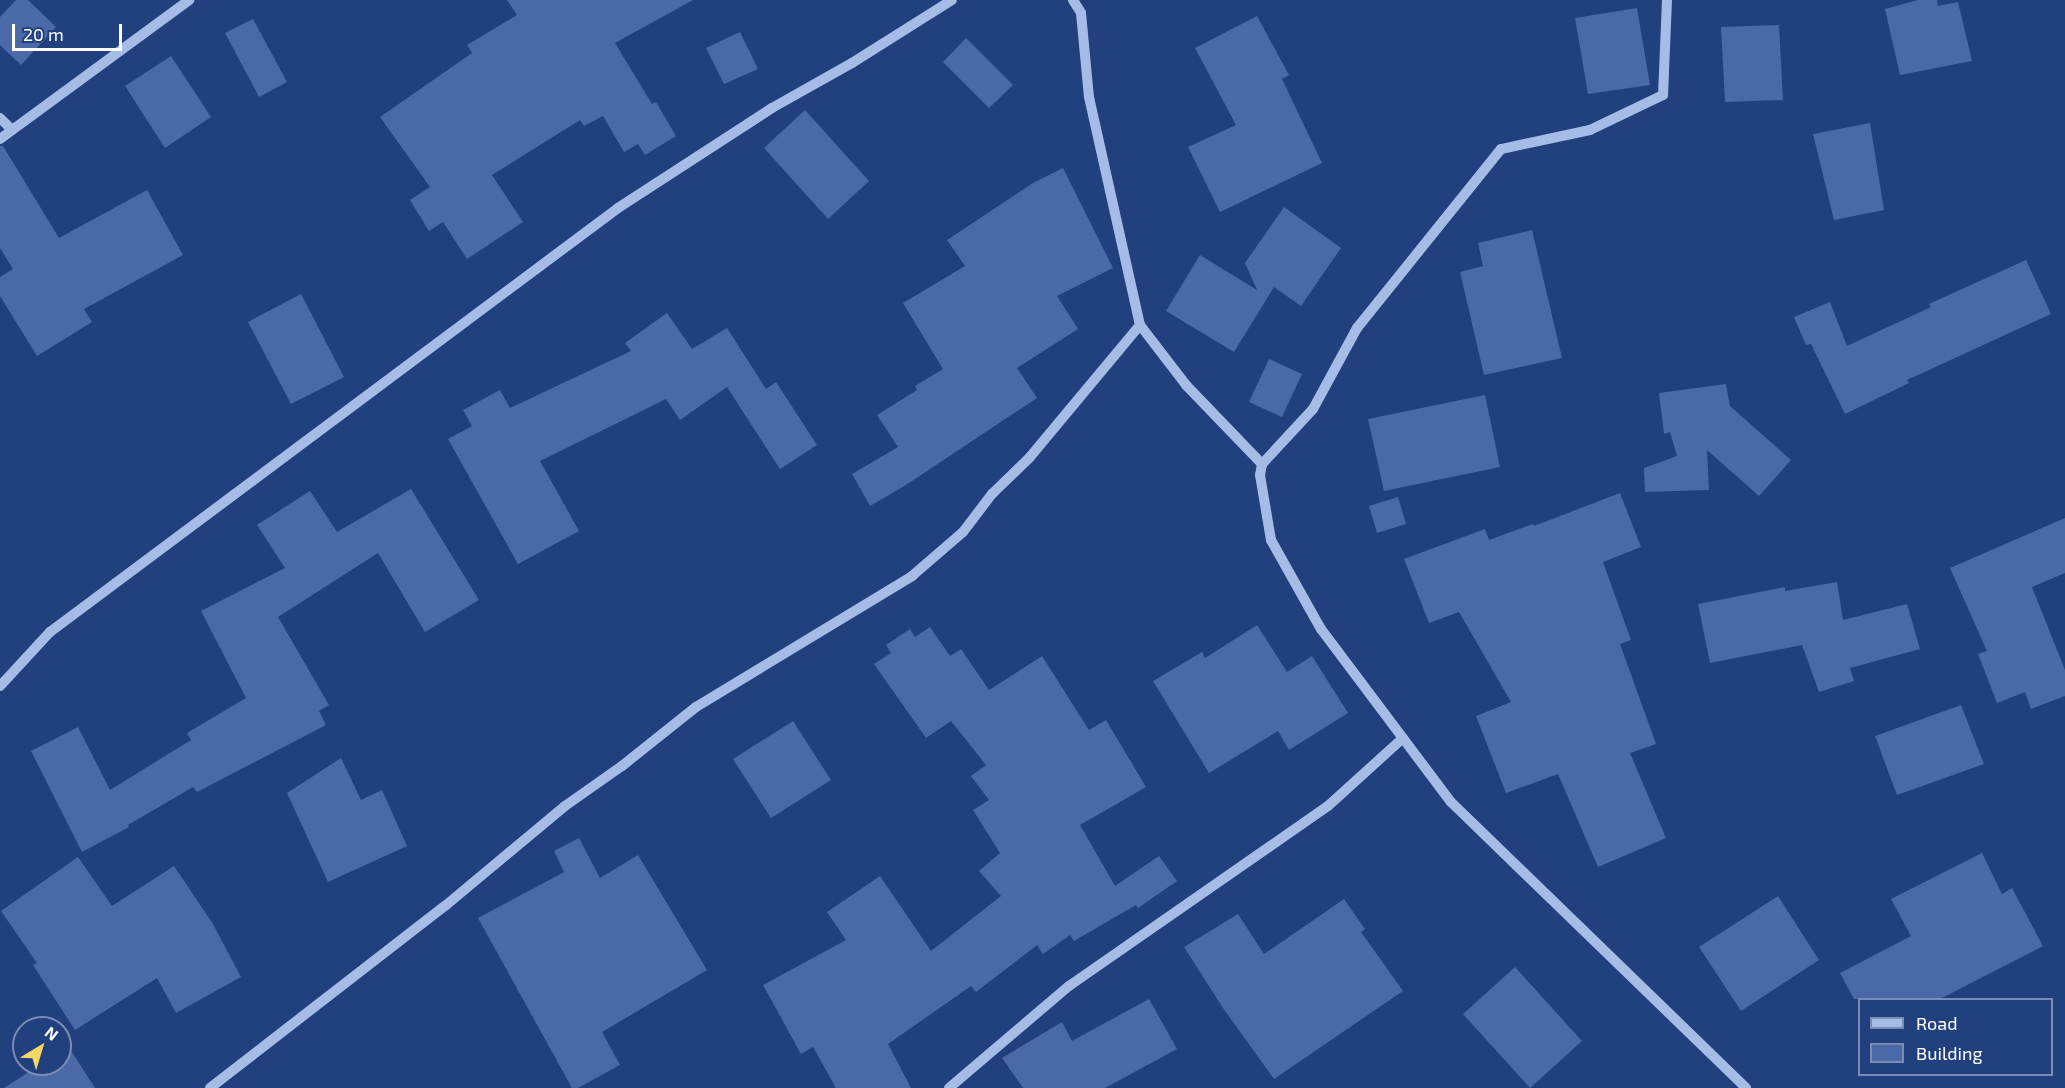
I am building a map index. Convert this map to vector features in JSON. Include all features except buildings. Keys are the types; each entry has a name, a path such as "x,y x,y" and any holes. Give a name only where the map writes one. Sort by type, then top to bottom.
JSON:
{"street":[{"path":"0,139 189,0"},
{"path":"0,686 50,632 618,208 772,108 852,63 952,0"},
{"path":"1073,0 1081,13 1089,97 1140,325 1186,385 1262,465"},
{"path":"1667,0 1663,96 1590,130 1501,149 1357,327 1313,409 1262,465 1260,475 1271,540 1321,629 1451,802 1746,1088"},
{"path":"0,118 11,129"},
{"path":"210,1088 445,906 564,806 622,766 696,706 912,576 963,532 992,494 1030,457 1140,325"},
{"path":"950,1088 1069,987 1328,806 1403,738"}]}
